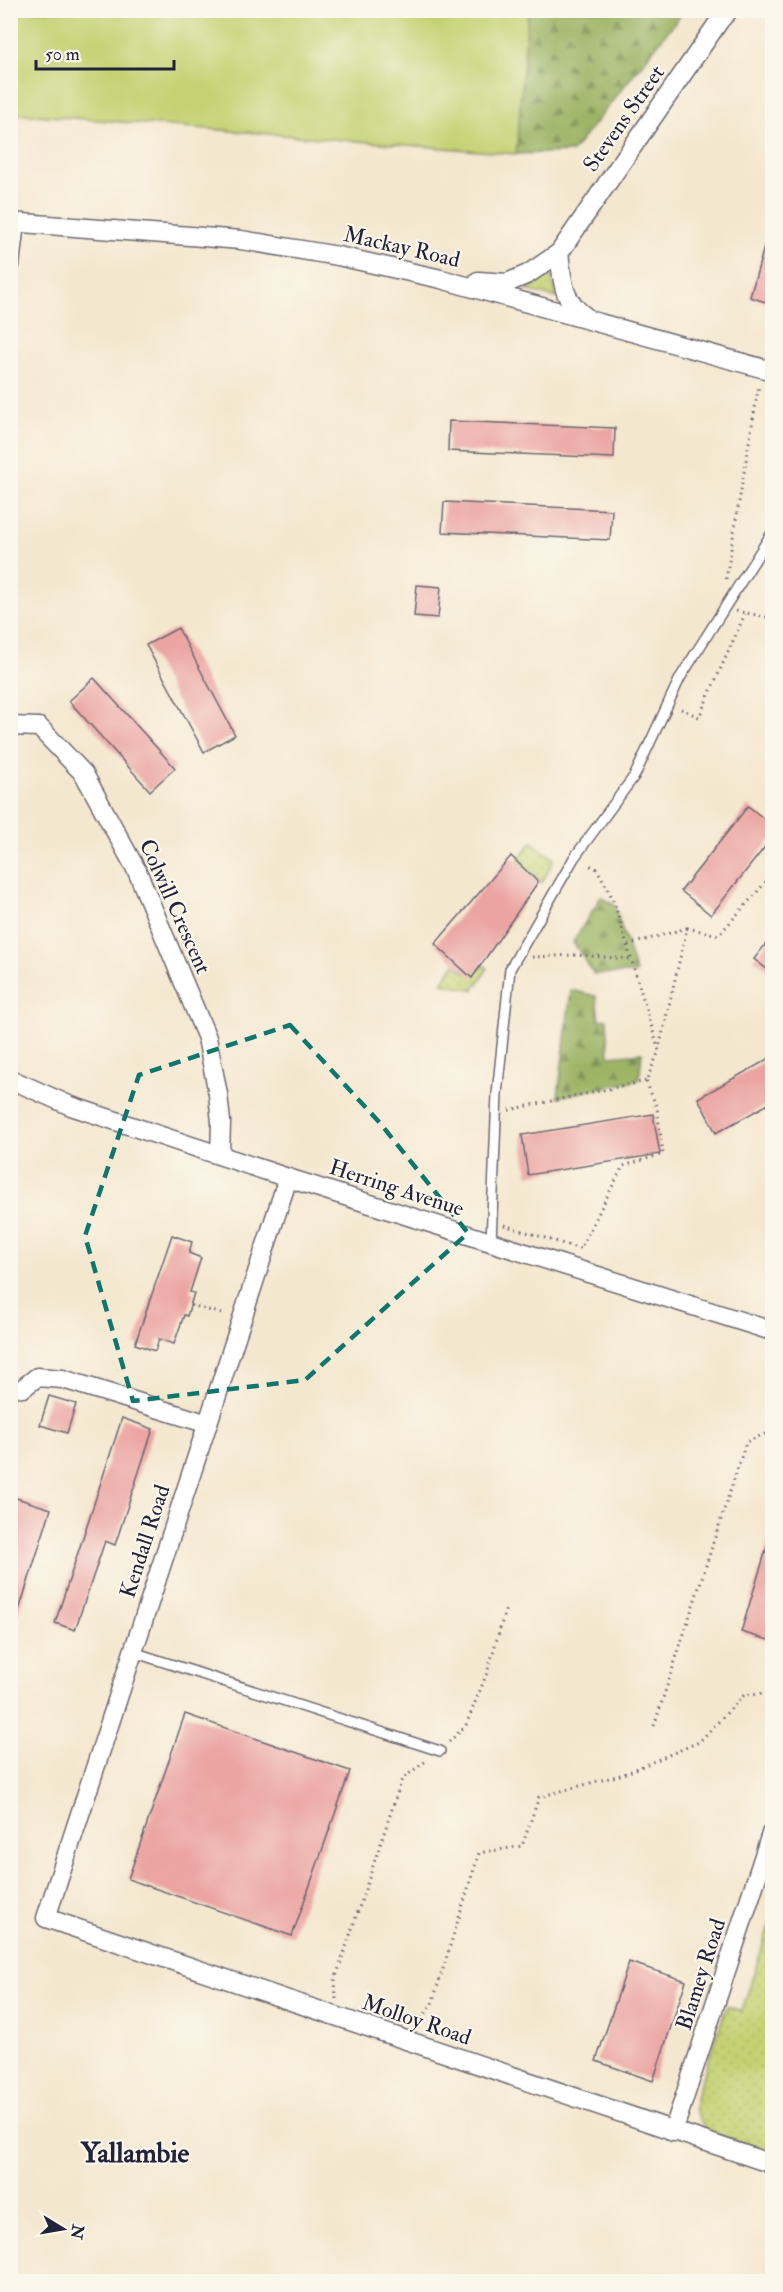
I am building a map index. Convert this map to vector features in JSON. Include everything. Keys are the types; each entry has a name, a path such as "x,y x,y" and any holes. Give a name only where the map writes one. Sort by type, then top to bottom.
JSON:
{"street":[{"name":"Stevens Street","path":"441,279 507,283 528,274 559,253 729,10"},
{"path":"10,265 13,222"},
{"name":"Mackay Road","path":"13,222 241,240 338,256 441,279 767,369"},
{"path":"559,253 564,289 568,298 573,308 590,320"},
{"name":"Colwill Crescent","path":"10,726 39,727 84,774 137,871 207,1038 219,1103 220,1155"},
{"name":"Herring Avenue","path":"10,1079 71,1106 288,1178 772,1331"},
{"name":"Kendall Road","path":"46,1918 288,1178"},
{"path":"23,1388 37,1377 63,1379 208,1424"},
{"name":"Blamey Road","path":"673,2132 772,1831"},
{"name":"Molloy Road","path":"46,1918 772,2164"}],"lane":[{"path":"491,1242 496,1113 510,969 574,858 635,775 680,678 772,533"},
{"path":"133,1652 441,1751"}],"path":[{"path":"767,369 720,605 745,614 772,618"},
{"path":"668,704 699,717 745,614"},
{"path":"574,858 597,869 613,899 659,1051"},
{"path":"628,945 687,928 719,935 772,875"},
{"path":"492,1221 580,1249 622,1166 663,1154 657,1108 646,1081 659,1051 687,928"},
{"path":"518,956 576,955 632,959"},
{"path":"496,1113 646,1081"},
{"path":"191,1305 222,1314"},
{"path":"654,1726 746,1442 772,1431"},
{"path":"342,2003 336,2000 335,1980 402,1779 441,1751 466,1725 487,1673 506,1608"},
{"path":"403,2024 421,2020 432,2004 479,1853 522,1846 538,1797 624,1774 699,1742 744,1695 772,1693"}],"highlighted area":[{"path":"290,1025 380,1123 468,1233 305,1380 133,1401 85,1236 139,1075"}],"green space":[{"path":"528,10 684,11 572,152 516,154"},
{"path":"10,11 528,11 516,154 11,113"},
{"path":"549,275 552,277 557,298 526,290"},
{"path":"532,842 554,859 542,883 518,860"},
{"path":"601,897 614,904 636,973 594,974 573,942"},
{"path":"474,962 479,970 484,966 488,968 474,990 442,983 454,964 465,972"},
{"path":"571,990 596,996 599,1020 607,1019 609,1056 642,1053 639,1080 558,1097"},
{"path":"772,1917 772,2152 706,2131 694,2108 727,2006 742,2011"}],"building":[{"path":"768,233 772,233 772,304 750,297"},
{"path":"449,421 615,428 614,458 448,451"},
{"path":"444,502 612,510 610,540 442,532"},
{"path":"417,585 441,587 438,618 414,616"},
{"path":"178,628 235,735 204,752 146,645"},
{"path":"94,678 175,768 150,791 69,701"},
{"path":"748,806 772,825 772,838 711,915 681,891"},
{"path":"511,856 538,882 472,978 435,944"},
{"path":"772,936 772,973 754,959"},
{"path":"772,1057 772,1102 716,1133 698,1098"},
{"path":"653,1114 660,1154 528,1175 522,1135"},
{"path":"172,1235 192,1242 189,1253 201,1258 190,1292 194,1293 187,1316 184,1315 174,1344 159,1339 155,1351 135,1344"},
{"path":"49,1396 76,1404 67,1433 40,1425"},
{"path":"122,1418 153,1429 115,1545 105,1541 75,1630 55,1623"},
{"path":"10,1496 51,1509 14,1626 10,1625"},
{"path":"769,1540 772,1540 772,1641 741,1632"},
{"path":"185,1714 350,1771 292,1936 128,1879"},
{"path":"629,1962 686,1981 653,2081 596,2061"}],"district":[{"name":"Yallambie","path":"135,2152"}]}
